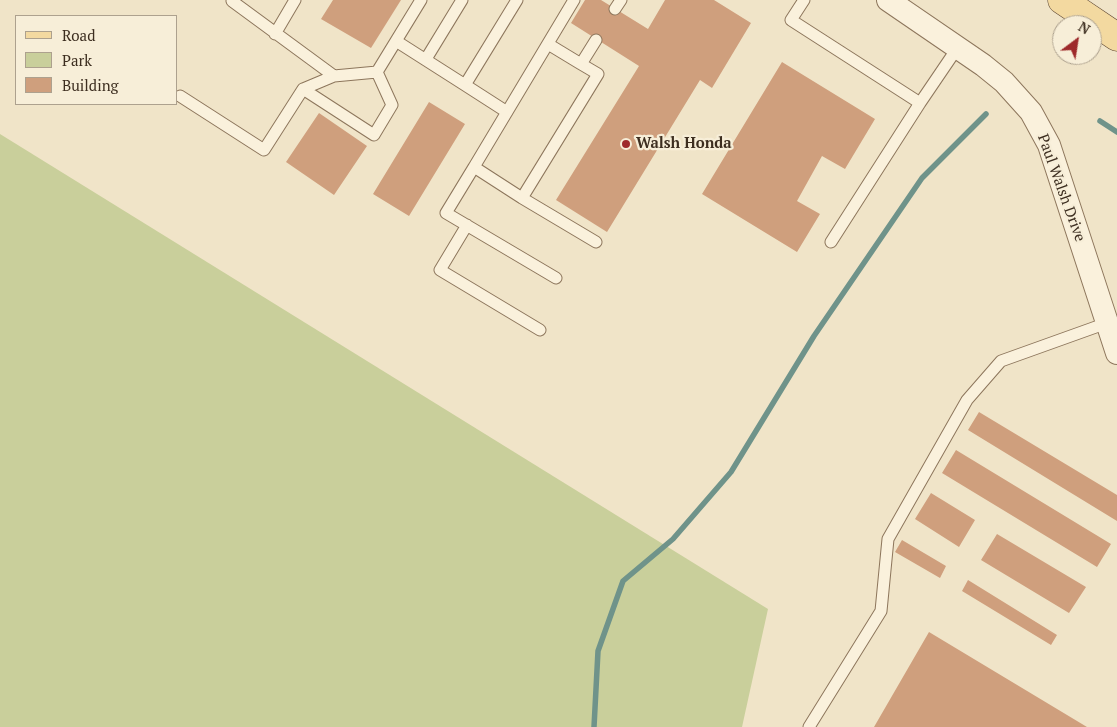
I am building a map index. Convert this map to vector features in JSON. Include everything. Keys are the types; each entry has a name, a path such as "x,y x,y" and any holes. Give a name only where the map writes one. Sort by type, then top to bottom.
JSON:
{"main road":[{"path":"1062,0 1117,38"}],"street":[{"name":"Paul Walsh Drive","path":"888,0 958,47 1004,82 1031,112 1050,145 1117,353"}],"lane":[{"path":"275,34 294,0"},
{"path":"377,72 421,0"},
{"path":"426,59 462,0"},
{"path":"465,85 517,0"},
{"path":"556,278 446,213 574,0"},
{"path":"804,0 791,20 920,103"},
{"path":"232,1 334,76"},
{"path":"581,64 596,40"},
{"path":"396,41 507,112"},
{"path":"522,198 598,74 548,44"},
{"path":"831,242 958,47"},
{"path":"180,96 264,150 303,89 334,76 377,72"},
{"path":"303,89 374,135 392,105 377,72"},
{"path":"474,167 596,242"},
{"path":"467,225 440,270 540,330"},
{"path":"809,727 881,611 888,540 967,400 1001,361 1107,323"}],"green space":[{"path":"0,134 768,609 742,727 0,727"}],"building":[{"path":"333,0 401,0 371,48 321,19"},
{"name":"Walsh Honda","path":"585,0 601,0 648,29 665,0 714,0 751,23 712,88 700,80 607,232 556,200 639,66 571,23"},
{"path":"782,62 875,119 845,169 822,156 797,201 820,214 797,252 702,194"},
{"path":"429,102 465,124 409,216 373,194"},
{"path":"319,113 367,146 334,195 286,162"},
{"path":"979,412 1117,495 1117,521 968,430"},
{"path":"956,450 1111,544 1097,567 942,473"},
{"path":"931,493 975,520 959,547 915,519"},
{"path":"997,534 1086,587 1069,613 981,560"},
{"path":"902,540 946,566 940,578 895,552"},
{"path":"968,580 1057,635 1051,645 962,591"},
{"path":"929,632 1087,727 874,727"}],"waterway":[{"path":"594,727 598,651 623,581 673,539 731,472 814,336 922,178 986,114"},
{"path":"1100,121 1117,132"}],"place":[{"name":"Walsh Honda","path":"626,144"}]}
